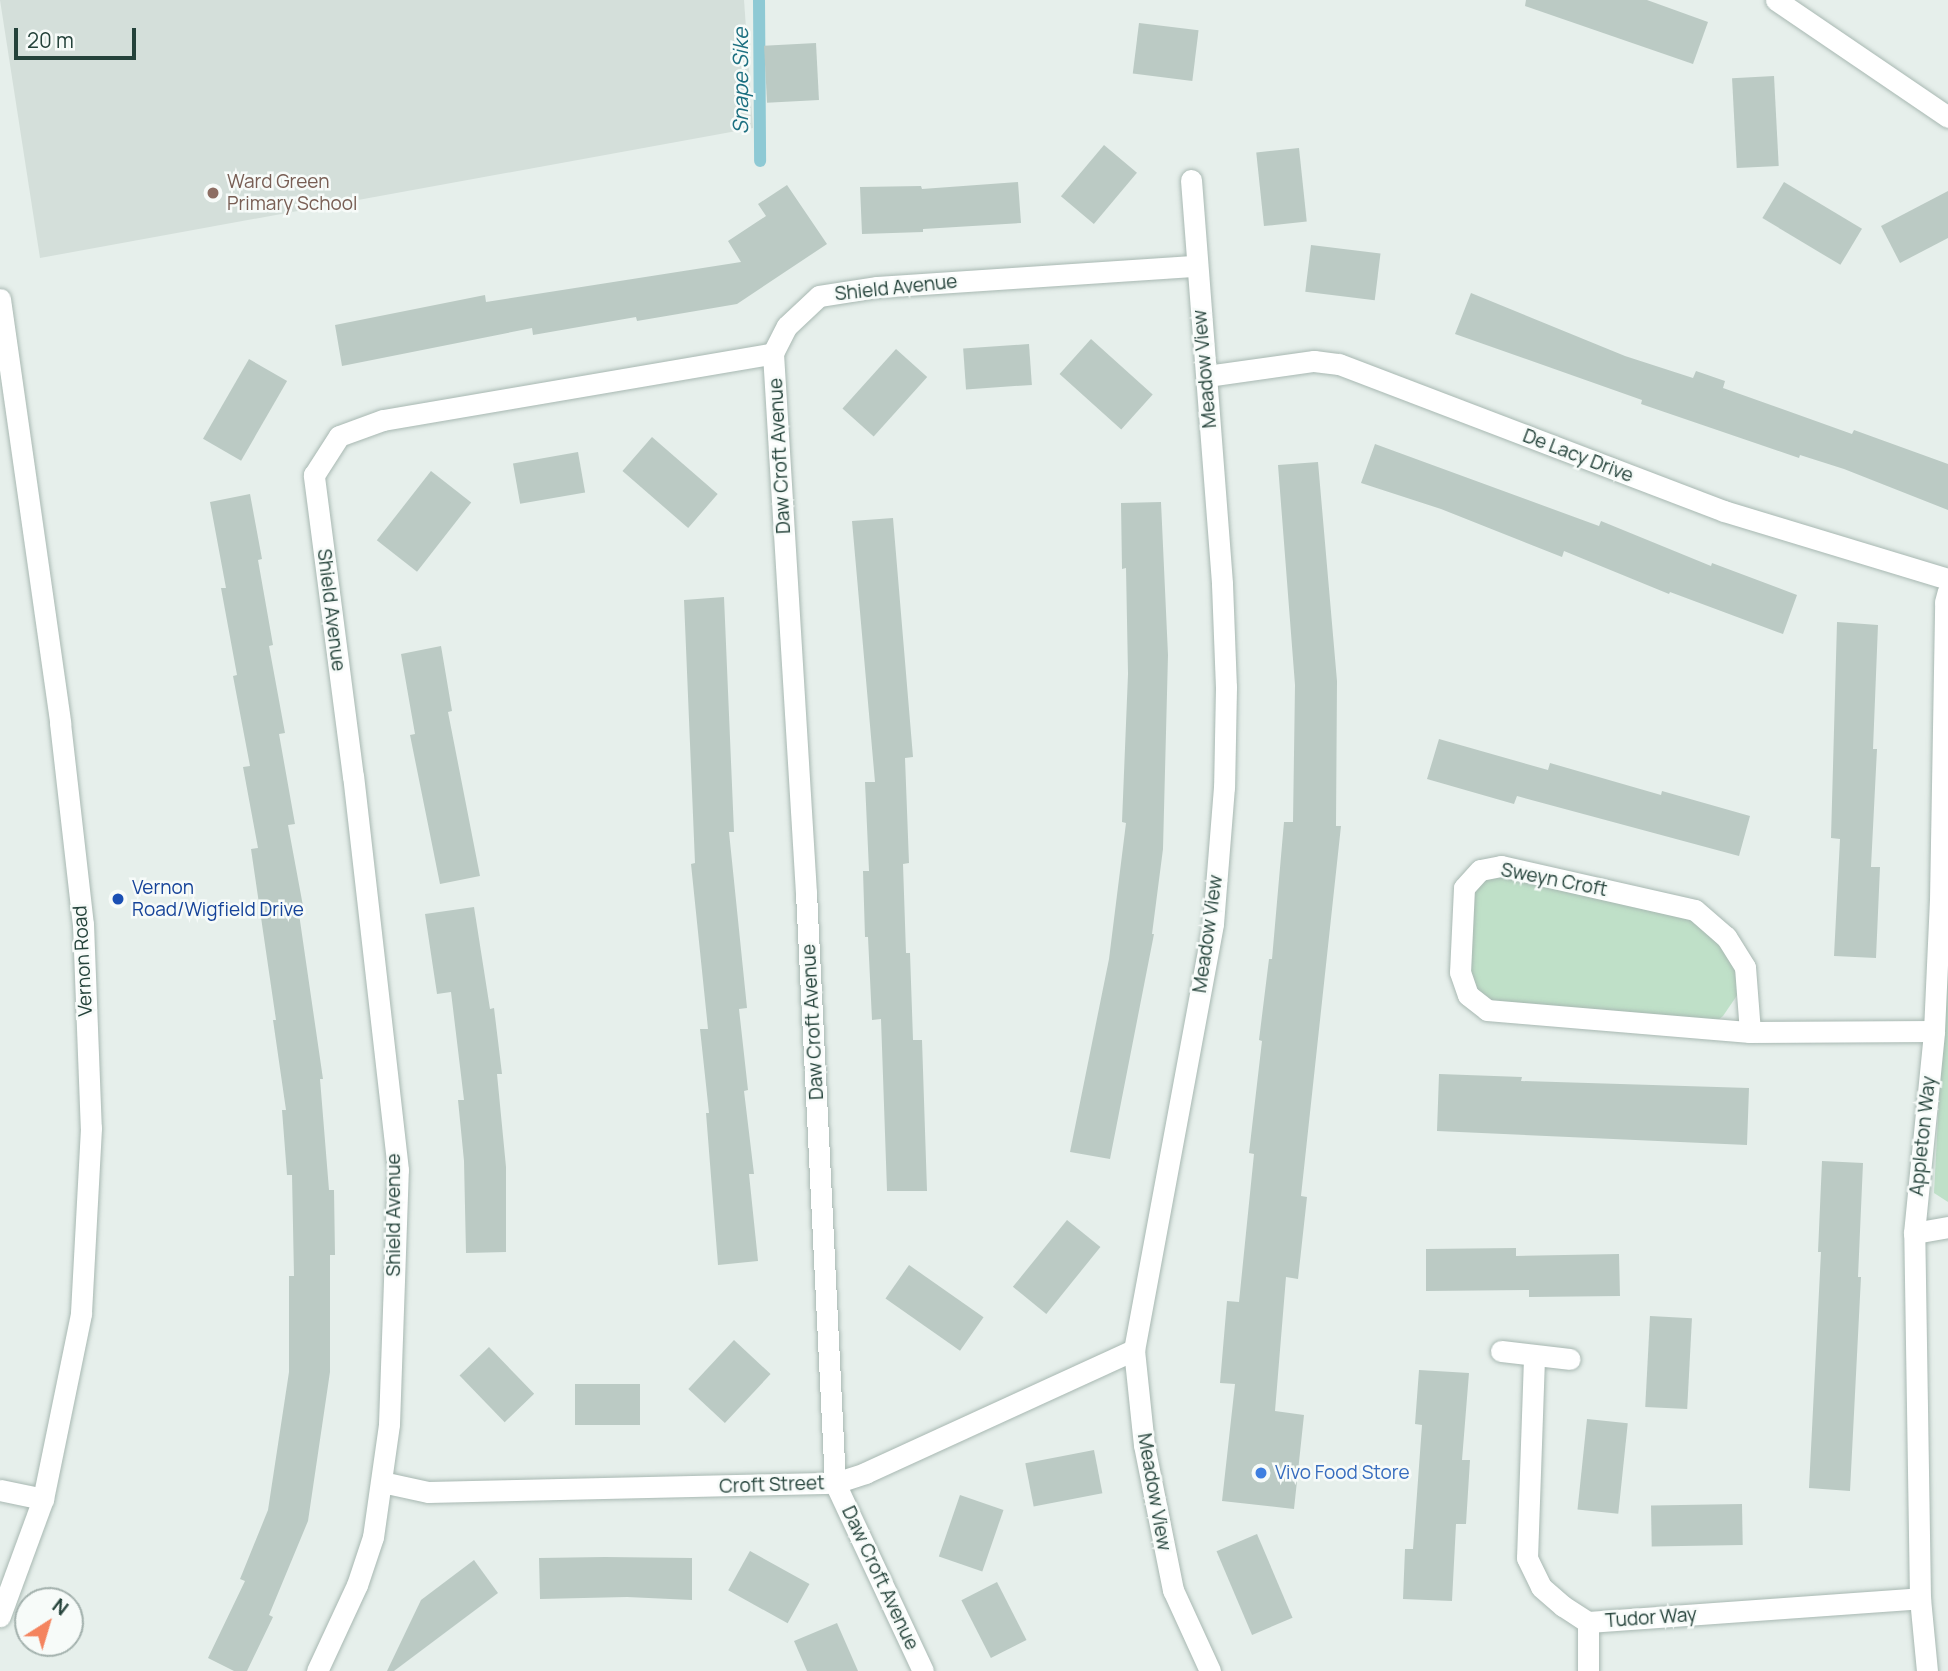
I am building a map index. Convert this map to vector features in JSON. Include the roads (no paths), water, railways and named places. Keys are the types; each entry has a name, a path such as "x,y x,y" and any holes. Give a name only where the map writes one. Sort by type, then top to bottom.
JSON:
{"street":[{"path":"1776,0 1948,117"},
{"name":"Meadow View","path":"1192,180 1225,661 1224,787 1213,924 1134,1350 1144,1445 1173,1590 1210,1671"},
{"name":"Shield Avenue","path":"317,1671 357,1585 369,1549 382,1482 389,1424 397,1170 353,778 314,475 339,436 383,420 773,354 787,326 819,296 877,287 1196,267"},
{"name":"Vernon Road","path":"0,299 60,723 83,924 91,1128 81,1314 44,1499 0,1616"},
{"name":"Daw Croft Avenue","path":"773,354 806,894 835,1483 923,1671"},
{"name":"De Lacy Drive","path":"1207,376 1314,361 1339,364 1724,510 1948,579"},
{"name":"Appleton Way","path":"1927,1671 1920,1598 1914,1233 1934,1031 1948,591"},
{"name":"Sweyn Croft","path":"1750,1032 1745,967 1726,937 1695,910 1501,866 1480,870 1464,888 1460,972 1468,995 1488,1010 1750,1032 1934,1031"},
{"path":"1914,1233 1948,1227"},
{"name":"Croft Street","path":"382,1482 428,1492 835,1483 865,1473 1134,1350"},
{"path":"1501,1352 1534,1358 1570,1359"},
{"name":"Tudor Way","path":"1534,1358 1527,1558 1541,1587 1588,1622 1920,1598"},
{"path":"0,1490 44,1499"},
{"path":"1588,1622 1588,1671"}],"waterway":[{"name":"Snape Sike","path":"759,0 760,161"}],"place":[{"name":"Ward Green Primary School","path":"213,193"},
{"name":"Vernon Road/Wigfield Drive","path":"118,899"},
{"name":"Vivo Food Store","path":"1261,1473"}]}
